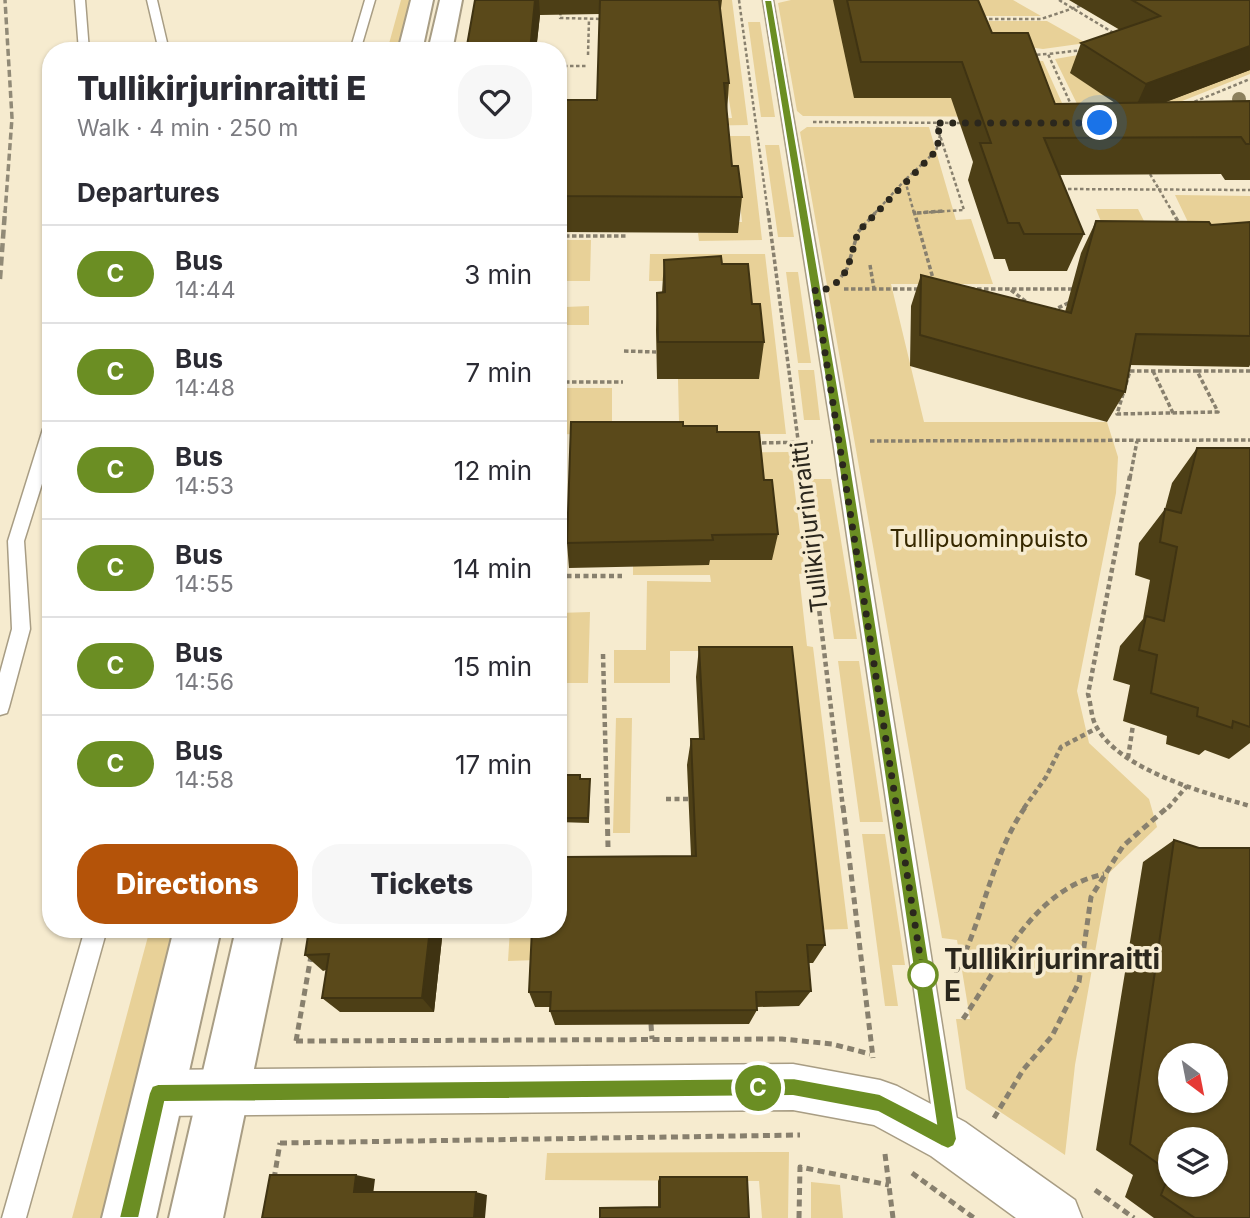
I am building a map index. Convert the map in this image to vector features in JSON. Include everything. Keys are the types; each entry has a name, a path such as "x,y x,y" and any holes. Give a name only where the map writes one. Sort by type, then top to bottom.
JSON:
{"main road":[{"path":"412,42 422,0"},
{"path":"442,42 451,0"},
{"path":"129,1218 196,938"},
{"path":"196,1218 258,938"}],"street":[{"path":"158,1093 793,1087 880,1103 948,1139 1057,1218"}],"lane":[{"path":"80,0 83,42"},
{"path":"152,0 162,42"},
{"path":"358,42 370,0"},
{"name":"Tullikirjurinraitti","path":"768,0 822,289 841,441 948,1139"},
{"path":"0,707 21,629 16,541 42,458"},
{"path":"14,1218 93,938"}],"path":[{"path":"562,0 560,19 612,19"},
{"name":"Tullikirjurinraitti","path":"739,0 799,443 873,1055"},
{"path":"1059,0 1121,37 1109,41"},
{"path":"974,19 1041,19 1085,4"},
{"path":"588,55 589,19"},
{"path":"1020,53 1048,54 1087,49"},
{"path":"1048,54 1075,114"},
{"path":"567,66 588,66"},
{"path":"1178,108 1250,79"},
{"path":"790,122 975,123"},
{"path":"916,214 964,210 936,123"},
{"path":"822,289 847,270 858,232 905,180 936,151 940,135"},
{"path":"1147,168 1180,226"},
{"path":"905,180 936,289"},
{"path":"1056,189 1250,190"},
{"path":"567,236 628,236"},
{"path":"870,265 874,289"},
{"path":"822,289 924,289"},
{"path":"960,289 1084,289"},
{"path":"972,289 975,299"},
{"path":"1009,289 1035,309"},
{"path":"1044,315 1076,299"},
{"path":"624,351 656,352"},
{"path":"1197,371 1217,412 1117,414 1130,371 1153,371 1197,371 1250,371"},
{"path":"1153,371 1172,413"},
{"path":"567,382 623,382"},
{"path":"1114,386 1125,389"},
{"path":"744,443 1250,440"},
{"path":"1137,441 1088,694 1097,728 1128,758 1187,786 1250,806"},
{"path":"567,576 622,576"},
{"path":"603,654 608,847"},
{"path":"1128,758 1133,725"},
{"path":"922,969 957,970 973,939 1010,828 1046,778 1061,747 1097,728"},
{"path":"993,1119 1023,1070 1052,1036 1079,982 1091,897 1123,846 1162,814 1187,786"},
{"path":"666,799 688,799"},
{"path":"934,1045 964,1018 996,967 1041,910 1078,880 1105,873"},
{"path":"651,1024 652,1039"},
{"path":"279,1143 803,1135"},
{"path":"883,1143 893,1218"},
{"path":"874,1149 896,1161"},
{"path":"799,1218 800,1167 889,1185"},
{"path":"907,1169 974,1218"}],"green space":[{"path":"401,0 413,0 402,42 389,42"},
{"path":"720,0 732,0 748,125 692,126 691,119 732,118 728,94 649,62"},
{"path":"791,0 944,0 962,10 1025,60 1043,61 1067,114 1063,117 803,116 797,111 778,3"},
{"path":"975,0 1013,0 1041,16 981,16"},
{"path":"983,21 1047,21 1086,43 1043,49 996,43"},
{"path":"748,22 760,22 775,117 761,117"},
{"path":"1090,53 1250,63 1250,74 1142,117 1082,114 1055,59"},
{"name":"Tullipuominpuisto","path":"807,127 929,127 956,220 971,219 993,284 891,284 924,422 1107,422 1118,457 1116,493 1077,691 1089,743 1149,799 1157,827 1109,873 1075,1065 1065,1155 966,1089 956,1019 970,1019 957,940 942,938 800,132"},
{"path":"667,136 750,136 762,240 699,241 698,233 738,233 737,222 742,222 740,203"},
{"path":"765,145 779,145 794,237 778,237"},
{"path":"1175,195 1250,196 1250,251 1199,245"},
{"path":"1096,209 1138,209 1148,229 1104,229"},
{"path":"567,240 591,240 590,281 567,281"},
{"path":"650,254 765,254 786,434 680,434 633,439 633,422 679,422 678,379 702,281 649,281"},
{"path":"786,272 798,272 811,363 798,363"},
{"path":"589,306 589,325 567,325 567,307"},
{"path":"798,370 814,370 820,420 804,420"},
{"path":"567,388 612,388 612,435 567,434"},
{"path":"790,452 805,573 799,574 807,646 813,647 848,929 809,930 713,651 670,651 670,683 614,683 614,650 646,650 647,581 711,582 710,575 633,575 633,565 714,453"},
{"path":"811,479 831,479 857,639 834,639"},
{"path":"590,612 588,683 567,683 567,613"},
{"path":"838,661 859,661 883,822 860,822"},
{"path":"616,718 632,718 630,833 613,833"},
{"path":"862,834 885,834 905,965 892,965 898,1006 885,1006"},
{"path":"148,938 181,938 111,1218 72,1218"},
{"path":"509,938 538,938 537,960 508,961"},
{"path":"789,1152 788,1218 762,1218 759,1181 545,1180 547,1153"},
{"path":"811,1182 840,1185 843,1218 811,1218"}],"building":[{"path":"475,0 535,0 531,42 468,42"},
{"path":"600,0 719,0 729,83 724,83 732,166 738,166 742,197 567,196 567,100 597,100"},
{"path":"847,0 978,0 992,33 1028,33 1055,104 1250,101 1250,144 1246,144 1241,137 1044,138 1084,234 1024,234 1019,223 1008,223 980,143 991,143 962,62 861,62"},
{"path":"1132,0 1250,0 1250,46 1146,84 1081,43 1160,16"},
{"path":"1096,221 1209,222 1211,225 1250,222 1250,336 1136,334 1125,392 920,335 921,275 1071,313"},
{"path":"721,256 722,264 748,264 752,304 760,304 764,342 658,342 657,293 665,292 664,260"},
{"path":"571,422 683,422 683,426 717,426 717,432 759,432 764,480 772,480 778,534 712,535 713,540 567,543"},
{"path":"1197,448 1250,448 1250,727 1233,721 1232,728 1197,716 1198,708 1151,693 1157,655 1139,650 1146,616 1164,621 1177,547 1160,542 1165,509 1181,513"},
{"path":"699,647 792,647 825,945 807,945 811,991 756,992 757,1010 550,1011 551,992 529,992 532,938 567,938 567,857 696,856 691,739 704,739"},
{"path":"567,775 580,775 580,779 590,779 588,818 567,818"},
{"path":"1174,840 1199,848 1250,848 1250,1218 1195,1218 1164,1197 1228,1197 1228,1127 1158,1127 1158,1164 1130,1144"},
{"path":"308,938 429,938 422,998 322,998 329,954 305,955"},
{"path":"270,1175 356,1175 354,1192 476,1192 474,1218 262,1218"},
{"path":"660,1177 747,1177 749,1218 600,1218 600,1208 660,1207"}],"railway":[{"path":"5,0 12,118 5,213"},
{"path":"0,279 5,211"}],"bus line":[{"name":"C","path":"129,1218 158,1093 793,1087 880,1103 948,1139 841,441 768,0"}],"place":[{"name":"Tullikirjurinraitti E","path":"923,975"}],"route":[{"path":"923,975 815,289 828,289 836,283 847,270 858,232 905,180 936,151 940,135 936,123 1100,123"}]}
